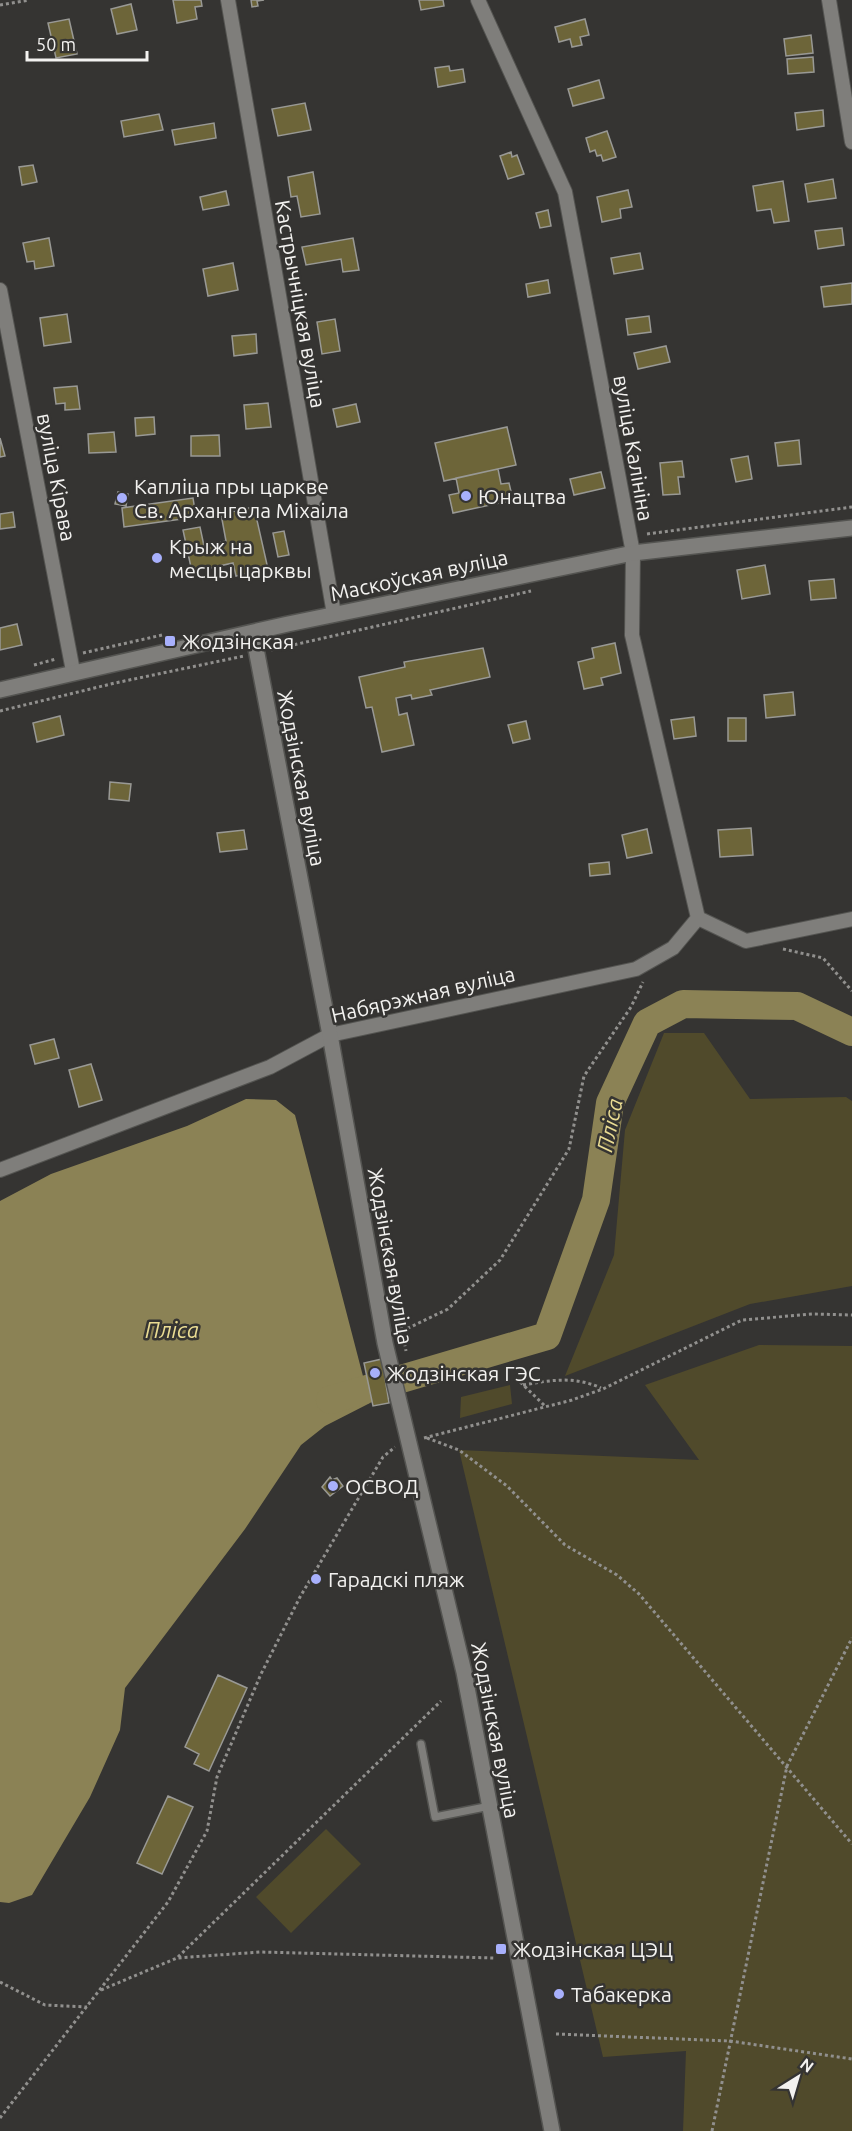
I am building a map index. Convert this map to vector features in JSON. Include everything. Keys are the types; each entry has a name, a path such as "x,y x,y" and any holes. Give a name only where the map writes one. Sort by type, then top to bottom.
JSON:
{"main road":[{"name":"Маскоўская вуліца","path":"0,690 73,671 334,614 633,553 852,528"},
{"name":"Жодзінская вуліца","path":"253,633 330,1035 385,1343 464,1672 552,2131"}],"street":[{"name":"Кастрычніцкая вуліца","path":"228,0 334,614"},
{"name":"вуліца Калініна","path":"478,0 565,192 633,553 632,635 698,918"},
{"path":"829,0 852,142"},
{"name":"вуліца Кірава","path":"0,290 73,671"},
{"path":"698,918 746,941 852,919"},
{"name":"Набярэжная вуліца","path":"0,1170 270,1067 330,1035 636,969 673,948 698,918"}],"lane":[{"path":"421,1744 435,1818 490,1806"}],"path":[{"path":"0,5 29,0"},
{"path":"629,537 852,507"},
{"path":"0,711 115,683 542,589"},
{"path":"779,948 823,958 852,991"},
{"path":"402,1331 448,1309 500,1260 569,1149 584,1076 631,1008 654,959"},
{"path":"0,2118 168,1902 207,1831 217,1777 231,1740 300,1597 383,1457 407,1440 426,1438 545,1407 603,1389 742,1320 813,1314 852,1315"},
{"path":"516,1378 545,1407"},
{"path":"523,1385 554,1379 585,1381 603,1389"},
{"path":"426,1438 459,1450 507,1486 565,1545 617,1575 639,1593 852,1844"},
{"path":"712,2131 787,1766 852,1638"},
{"path":"177,1958 441,1701"},
{"path":"100,1991 177,1958 260,1952 494,1958"},
{"path":"0,1983 45,2005 87,2007"},
{"path":"556,2034 730,2041 852,2059"}],"shaded area":[{"path":"664,1033 704,1033 750,1099 846,1097 852,1101 852,1286 750,1304 565,1376 614,1255 625,1130"},
{"path":"759,1345 852,1346 852,2131 683,2131 686,2051 603,2057 459,1450 699,1460 645,1385"},
{"path":"510,1385 512,1404 460,1418 461,1397"},
{"path":"326,1829 361,1864 291,1933 256,1897"}],"water":[{"name":"Пліса","path":"246,1099 276,1100 295,1115 370,1403 325,1426 301,1445 245,1529 125,1688 120,1730 90,1797 32,1895 9,1903 0,1902 0,1201 51,1174 187,1126"}],"building":[{"path":"173,0 201,0 202,6 195,7 197,19 177,23"},
{"path":"251,0 264,0 257,1 258,6 252,7"},
{"path":"419,0 443,0 444,6 421,10"},
{"path":"131,4 137,30 117,34 111,9"},
{"path":"69,19 77,54 56,58 48,23"},
{"path":"585,19 589,35 580,37 582,45 572,47 570,39 559,42 555,27"},
{"path":"811,35 813,53 786,56 784,39"},
{"path":"813,57 814,72 788,74 787,59"},
{"path":"449,66 450,71 463,69 465,82 438,87 435,68"},
{"path":"599,80 604,98 573,106 568,89"},
{"path":"305,103 311,130 278,136 272,109"},
{"path":"823,110 824,126 797,130 795,113"},
{"path":"159,114 163,130 124,137 121,121"},
{"path":"214,123 216,138 175,145 172,130"},
{"path":"607,131 616,157 603,161 601,155 597,156 595,150 590,152 586,138"},
{"path":"511,152 512,157 517,155 524,174 508,179 500,156"},
{"path":"33,165 37,182 22,185 19,167"},
{"path":"313,172 320,214 301,217 297,196 291,197 288,177"},
{"path":"833,179 836,198 808,202 805,184"},
{"path":"783,181 789,221 774,223 771,209 757,211 753,186"},
{"path":"628,190 632,207 620,209 621,218 602,222 597,197"},
{"path":"226,191 229,205 203,210 200,197"},
{"path":"548,210 551,226 540,228 536,213"},
{"path":"842,228 844,245 818,249 815,231"},
{"path":"49,238 54,266 35,269 34,261 27,262 23,243"},
{"path":"353,238 359,270 343,272 341,259 306,265 302,247"},
{"path":"640,253 643,269 614,274 611,258"},
{"path":"233,263 238,290 208,296 203,269"},
{"path":"548,280 550,293 528,297 526,284"},
{"path":"852,283 852,304 824,307 821,287"},
{"path":"67,314 71,342 44,346 40,318"},
{"path":"649,316 651,332 628,335 626,319"},
{"path":"335,319 340,351 322,354 317,322"},
{"path":"256,334 257,353 234,356 232,336"},
{"path":"666,346 670,362 638,369 634,353"},
{"path":"77,386 80,409 65,410 65,403 56,404 54,388"},
{"path":"268,403 271,427 246,429 244,405"},
{"path":"356,404 360,422 337,427 333,409"},
{"path":"154,417 155,434 136,436 135,418"},
{"path":"507,427 516,465 444,481 435,443"},
{"path":"114,432 116,452 89,453 88,434"},
{"path":"219,435 220,456 191,456 191,436"},
{"path":"0,438 5,456 0,457"},
{"path":"799,440 801,464 778,466 775,443"},
{"path":"748,456 752,479 736,482 731,459"},
{"path":"682,461 684,477 678,477 680,494 663,495 660,463"},
{"path":"498,469 501,484 509,483 513,500 453,513 449,495 459,493 456,478"},
{"path":"601,472 605,488 574,495 570,479"},
{"path":"118,492 128,494 126,506 115,504"},
{"path":"193,498 196,517 124,527 122,508"},
{"path":"254,507 268,569 236,576 233,563 192,572 183,530 200,527 204,546 226,541 221,514"},
{"path":"13,512 15,527 0,529 0,514"},
{"path":"284,531 289,555 278,557 273,533"},
{"path":"765,565 770,594 742,599 737,570"},
{"path":"834,579 836,598 811,600 809,581"},
{"path":"17,624 22,645 0,650 0,628"},
{"path":"615,643 621,673 601,678 603,685 584,689 578,662 594,658 592,648"},
{"path":"483,648 490,677 430,690 432,695 412,699 411,695 396,698 399,715 407,713 414,745 382,752 372,707 366,708 359,677 405,667 404,662"},
{"path":"793,692 795,715 766,718 764,695"},
{"path":"60,716 64,735 37,742 33,723"},
{"path":"694,717 696,736 674,739 671,720"},
{"path":"728,718 746,718 746,741 728,741"},
{"path":"526,721 530,739 513,743 508,725"},
{"path":"110,782 131,784 129,801 109,799"},
{"path":"751,828 753,855 720,857 718,830"},
{"path":"647,829 652,853 627,858 622,835"},
{"path":"244,830 247,849 220,852 217,833"},
{"path":"609,862 610,874 590,876 589,864"},
{"path":"54,1039 59,1058 35,1064 30,1045"},
{"path":"91,1064 102,1100 79,1107 69,1070"},
{"name":"Жодзінская ГЭС","path":"382,1359 389,1403 373,1406 364,1363"},
{"name":"ОСВОД","path":"330,1477 332,1480 337,1478 343,1486 330,1496 322,1487"},
{"path":"218,1675 247,1688 209,1771 194,1764 199,1754 185,1747"},
{"path":"168,1796 193,1807 162,1874 137,1863"}],"waterway":[{"name":"Пліса","path":"330,1400 547,1336 596,1200 610,1103 647,1023 683,1004 797,1006 852,1032"}],"place":[{"name":"Юнацтва","path":"466,496"},
{"name":"Капліца пры царкве Св. Архангела Міхаіла","path":"122,498"},
{"name":"Крыж на месцы царквы","path":"157,558"},
{"name":"Жодзінская","path":"170,641"},
{"name":"Жодзінская ГЭС","path":"375,1373"},
{"name":"ОСВОД","path":"333,1486"},
{"name":"Гарадскі пляж","path":"316,1579"},
{"name":"Жодзінская ЦЭЦ","path":"501,1949"},
{"name":"Табакерка","path":"559,1994"}]}
